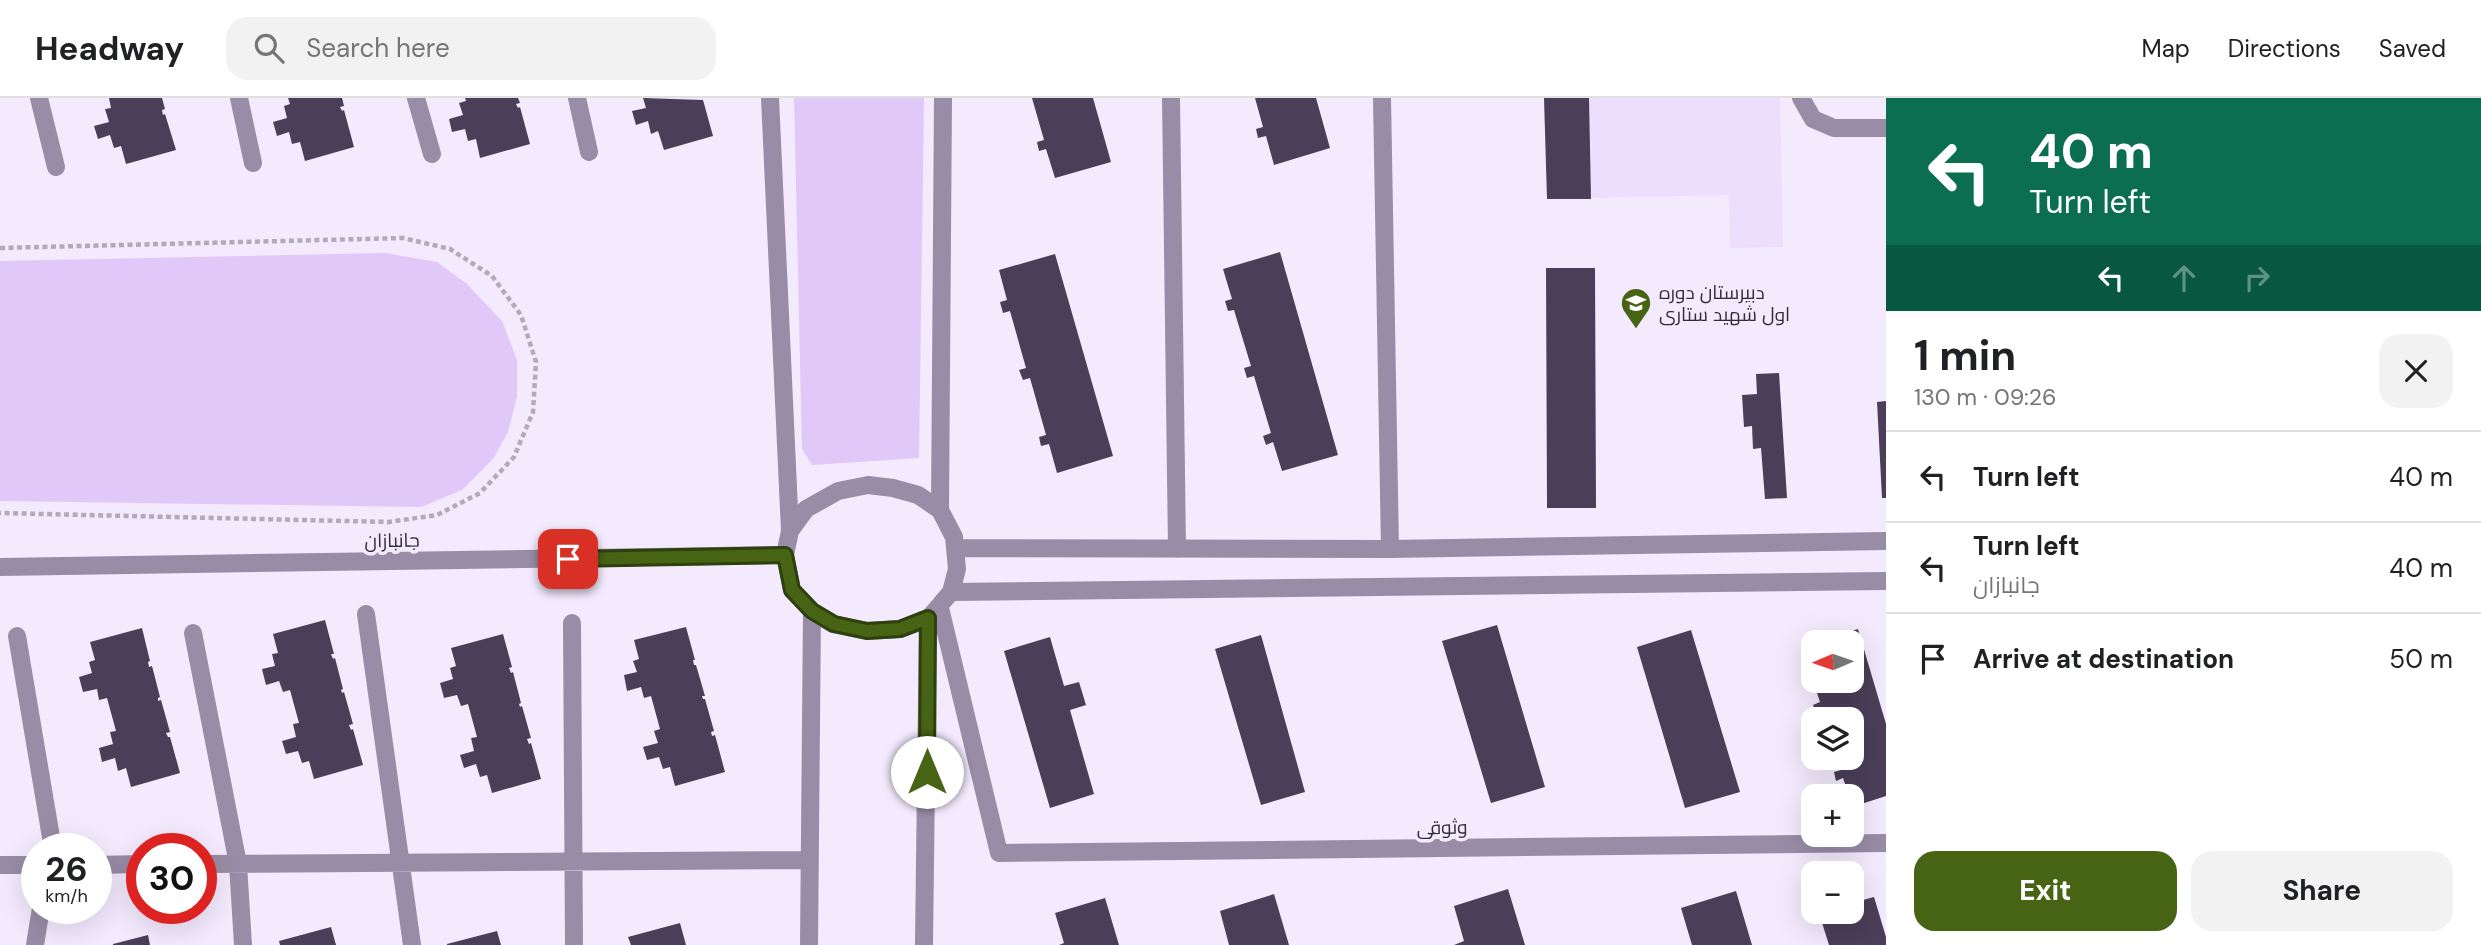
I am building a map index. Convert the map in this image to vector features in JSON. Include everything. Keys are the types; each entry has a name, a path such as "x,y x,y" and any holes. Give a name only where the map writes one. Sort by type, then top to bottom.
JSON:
{"street":[{"path":"39,98 56,167"},
{"path":"239,98 253,163"},
{"path":"416,98 432,154"},
{"path":"577,98 589,152"},
{"path":"770,98 790,531 785,555 792,590 812,611 834,624 867,631 900,629 934,613 951,593 957,569 954,537 940,510 943,98"},
{"path":"1171,98 1177,549"},
{"path":"1382,98 1390,549"},
{"path":"1801,98 1813,119 1834,128 1886,128"},
{"path":"790,531 806,509 838,491 868,485 918,495 940,510"},
{"path":"955,548 1390,549 1886,541"},
{"name":"جانبازان","path":"0,567 785,555"},
{"path":"951,593 1886,581"},
{"path":"809,945 812,611"},
{"path":"924,945 934,613"},
{"name":"وثوقی","path":"934,613 999,853 1886,843"},
{"path":"366,614 412,945"},
{"path":"572,623 574,945"},
{"path":"192,634 238,864 243,945"},
{"path":"17,636 50,833"},
{"path":"217,864 809,860"},
{"path":"0,865 21,865"},
{"path":"35,945 38,924"}],"path":[{"path":"0,248 403,238 450,249 492,276 521,316 536,362 533,412 514,457 480,493 437,515 389,522 0,513"}],"shaded area":[{"path":"794,98 924,98 919,458 812,465 802,449"},
{"path":"1544,98 1780,98 1783,247 1730,248 1729,195 1547,199"},
{"path":"385,253 437,262 467,284 502,321 517,360 517,397 508,432 493,459 462,490 421,507 0,501 0,261"}],"building":[{"path":"109,98 162,98 165,109 162,110 163,115 165,114 176,150 126,164 121,146 114,148 110,135 98,139 94,126 109,122 105,109 111,108"},
{"path":"288,98 342,98 344,106 340,107 344,110 354,147 305,161 300,142 292,144 289,132 277,136 273,122 287,118 284,106 290,104"},
{"path":"465,98 518,98 520,103 516,104 520,107 530,144 480,158 476,139 468,141 465,129 452,132 449,119 463,115 459,103 466,101"},
{"path":"643,98 703,100 713,136 664,150 658,131 651,134 648,121 636,125 632,111 646,108"},
{"path":"1032,98 1093,98 1111,162 1055,178 1046,149 1039,151 1037,142 1044,140"},
{"path":"1255,98 1316,98 1330,148 1274,165 1266,136 1258,138 1256,129 1263,127"},
{"path":"1544,98 1589,98 1591,199 1547,199"},
{"path":"1280,252 1338,455 1282,471 1273,442 1266,445 1263,436 1271,433 1254,376 1247,378 1244,368 1251,366 1234,310 1228,311 1225,301 1232,299 1223,269"},
{"path":"1055,254 1113,456 1057,473 1049,444 1041,446 1039,437 1046,435 1030,378 1023,380 1019,370 1026,368 1010,311 1003,313 1000,302 1007,300 999,270"},
{"path":"1546,268 1595,268 1596,508 1547,508"},
{"path":"1779,373 1787,498 1765,499 1761,448 1753,449 1752,426 1744,427 1742,395 1757,394 1756,374"},
{"path":"1886,401 1886,498 1882,498 1877,402"},
{"path":"325,620 334,654 331,654 333,659 335,658 343,689 341,690 344,692 353,724 349,725 351,730 353,729 363,765 314,779 309,761 302,763 298,751 286,754 282,741 296,737 293,724 299,723 290,690 283,692 279,681 266,685 262,669 275,666 272,654 278,653 273,634"},
{"path":"1497,625 1545,787 1491,803 1442,641"},
{"path":"686,627 694,665 705,696 702,696 714,731 711,732 712,736 715,735 725,772 675,786 670,767 663,769 659,757 647,760 643,747 658,743 654,731 660,729 651,696 644,698 641,687 627,691 624,675 637,672 633,661 639,659 634,640"},
{"path":"142,628 149,667 152,666 160,697 158,701 161,700 170,732 166,733 170,737 180,773 131,787 126,768 118,771 115,758 102,762 99,748 113,744 110,732 116,731 107,698 99,700 97,689 83,692 79,677 92,673 89,662 95,660 90,642"},
{"path":"1691,630 1740,792 1685,808 1637,647"},
{"path":"503,634 512,667 509,668 511,673 513,672 521,703 519,704 522,706 531,738 527,739 529,744 531,743 541,779 492,793 487,775 480,777 476,764 464,768 460,755 474,751 471,738 477,737 468,704 461,706 457,695 444,698 440,683 453,679 450,668 456,666 451,648"},
{"path":"1261,635 1305,792 1261,805 1215,649"},
{"path":"1050,637 1064,686 1079,682 1086,705 1070,710 1094,794 1050,808 1004,651"},
{"path":"1864,649 1886,724 1886,796 1864,803 1864,784 1845,784 1843,778 1836,781 1834,772 1864,770 1864,707 1814,707 1820,702 1817,693 1864,693"},
{"path":"1508,889 1525,945 1454,945 1464,941 1454,906"},
{"path":"1736,891 1752,945 1692,945 1681,908"},
{"path":"1274,894 1289,945 1229,945 1220,911"},
{"path":"1874,897 1886,945 1829,945 1822,924 1864,924 1864,900"},
{"path":"1105,898 1119,945 1059,945 1064,943 1055,913"},
{"path":"680,923 686,945 631,945 628,937"},
{"path":"331,927 336,945 280,945 279,941"},
{"path":"497,931 501,945 447,945 447,944"},
{"path":"148,935 150,945 113,945 113,944"}],"place":[{"name":"دبیرستان دوره اول شهید ستاری","path":"1636,330"}],"route":[{"path":"568,559 785,555 792,590 812,611 834,624 867,631 900,629 928,618 927,772"}]}
